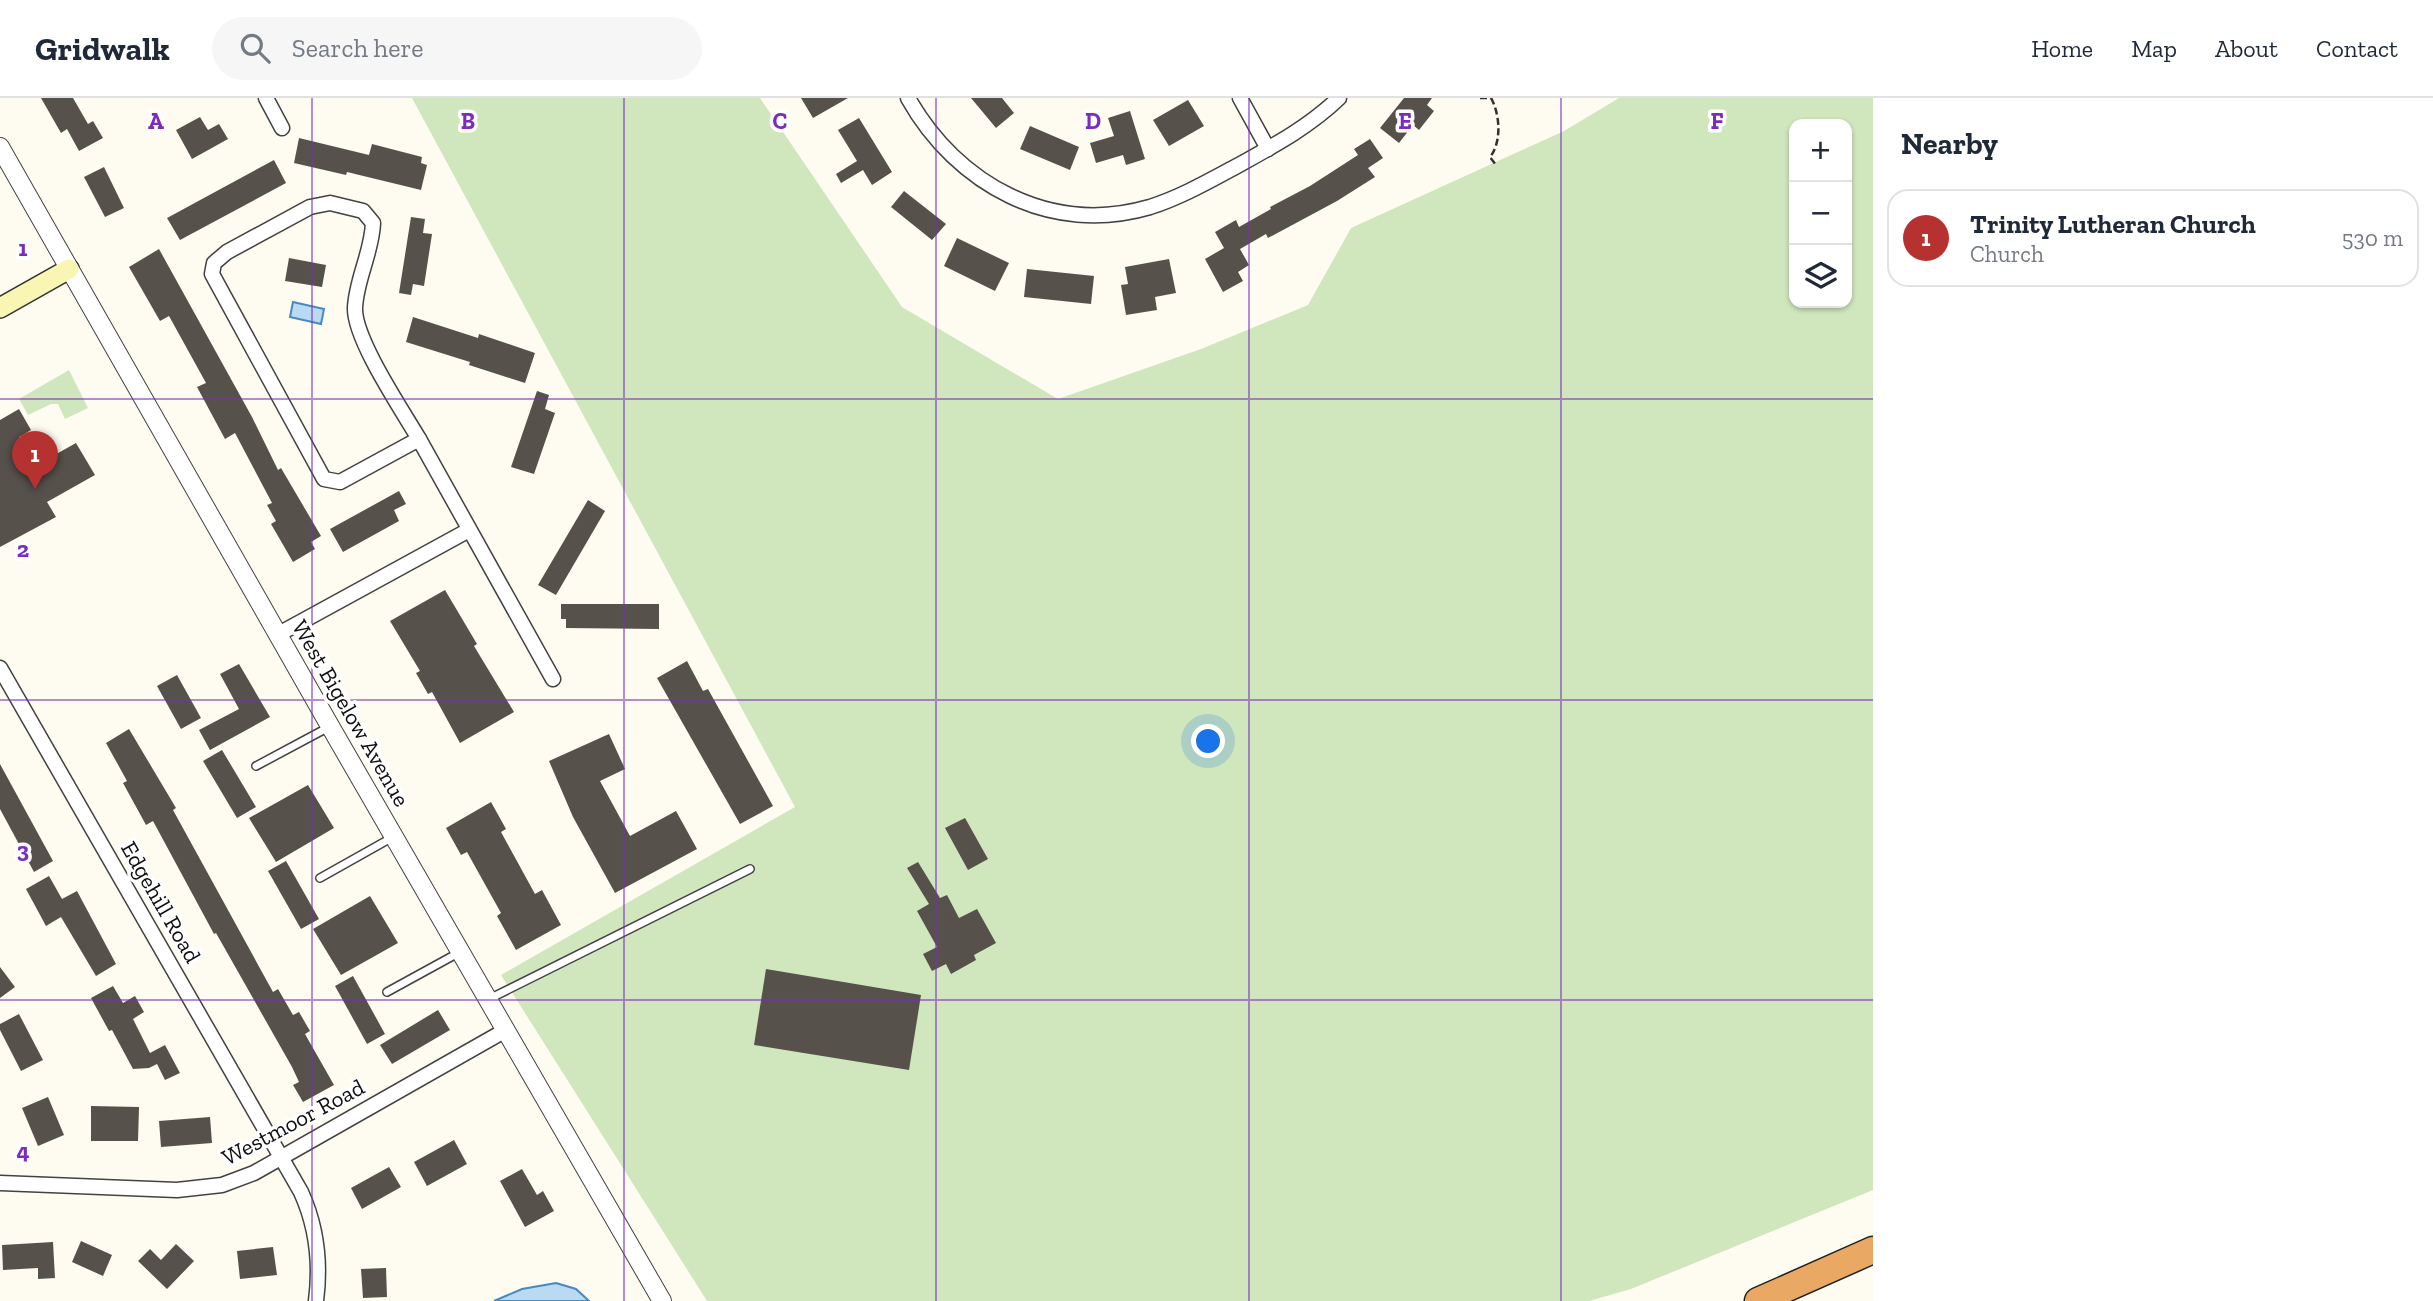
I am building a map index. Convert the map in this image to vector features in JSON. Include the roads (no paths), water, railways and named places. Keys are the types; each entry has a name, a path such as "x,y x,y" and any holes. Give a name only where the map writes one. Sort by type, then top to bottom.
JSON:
{"highway":[{"path":"1758,1301 1873,1250"}],"main road":[{"path":"0,308 69,269"}],"street":[{"path":"266,98 282,128"},
{"path":"908,98 939,144 973,175 1013,197 1057,211 1103,215 1148,207 1191,191 1310,124 1339,98"},
{"path":"1240,98 1268,149"},
{"name":"West Bigelow Avenue","path":"0,147 277,635 662,1301"},
{"path":"419,439 346,481 330,482 324,478 213,279 212,268 218,258 318,205 341,204 368,215 373,223 373,230 355,308 358,330 554,679"},
{"path":"277,635 469,530"},
{"name":"Edgehill Road","path":"0,668 283,1158 305,1202 319,1257 316,1301"},
{"name":"Westmoor Road","path":"0,1183 177,1190 200,1189 233,1182 283,1158 506,1030"}],"lane":[{"path":"256,766 330,726"},
{"path":"320,878 394,837"},
{"path":"488,999 750,869"},
{"path":"387,992 461,952"}],"water":[{"path":"293,302 324,309 321,324 290,317"},
{"path":"556,1283 576,1289 589,1301 494,1301 522,1289"}],"place":[{"name":"Trinity Lutheran Church","path":"35,489"}]}
